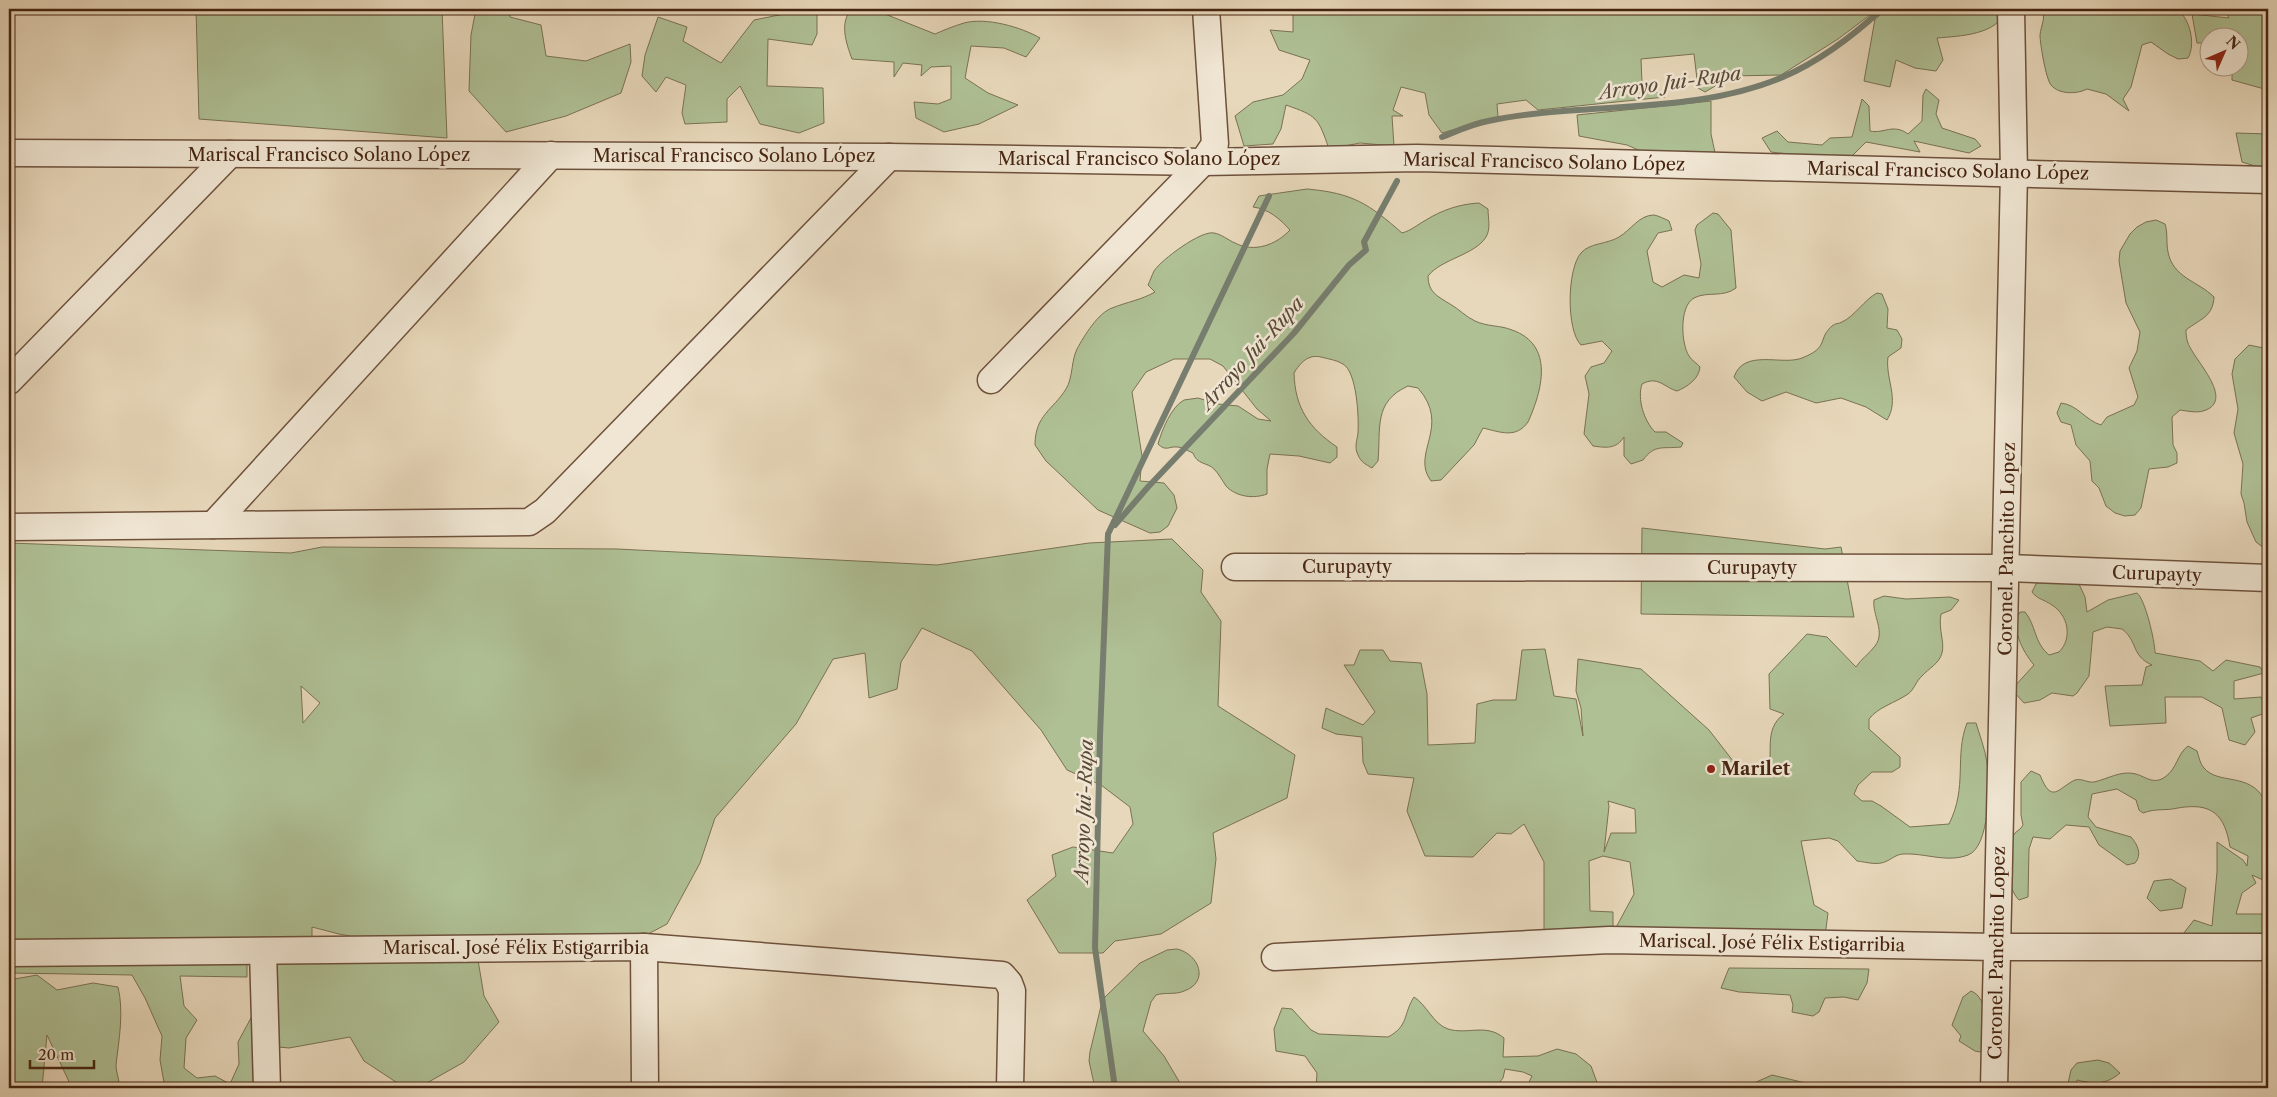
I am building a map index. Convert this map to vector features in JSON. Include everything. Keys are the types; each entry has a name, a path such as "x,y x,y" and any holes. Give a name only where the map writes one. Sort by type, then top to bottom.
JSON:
{"street":[{"path":"992,380 1203,162 1215,144 1206,9"},
{"name":"Coronel. Panchito Lopez","path":"1994,1088 1996,947 2007,568 2014,173 2011,9"},
{"name":"Mariscal Francisco Solano López","path":"9,153 889,157 1203,162 1417,158 2268,180"},
{"path":"9,381 230,154"},
{"path":"213,525 551,155"},
{"path":"9,526 529,522 545,511 889,157"},
{"name":"Curupayty","path":"1235,567 2007,568 2268,578"},
{"name":"Mariscal. José Félix Estigarribia","path":"1275,956 1609,940 1996,947 2268,947"},
{"path":"644,946 645,1088"},
{"name":"Mariscal. José Félix Estigarribia","path":"9,953 644,946 1002,975 1009,983 1012,991 1010,1088"},
{"path":"263,951 267,1088"}],"green space":[{"path":"196,9 442,9 447,138 199,119"},
{"path":"476,9 510,9 510,17 541,25 546,56 586,61 630,44 631,62 621,93 566,116 506,132 469,91 471,35"},
{"path":"794,9 817,9 817,34 812,45 768,39 767,86 823,88 824,123 799,133 760,124 740,86 727,99 727,122 685,124 682,113 686,85 666,77 656,92 642,76 645,55 658,17 687,27 683,41 721,63 754,20 794,12"},
{"path":"852,9 884,9 885,14 935,34 964,23 982,21 1003,24 1040,38 1026,57 1004,48 971,46 965,78 988,93 1018,105 979,124 944,132 916,118 914,102 938,104 951,99 951,66 931,67 921,76 922,65 903,63 894,77 894,62 852,59 846,40 845,26 848,14"},
{"path":"1293,9 1878,9 1838,39 1781,75 1732,76 1705,92 1698,88 1694,54 1641,59 1642,83 1665,97 1538,110 1526,100 1497,104 1498,117 1442,133 1429,115 1425,93 1401,87 1393,110 1403,116 1392,116 1394,146 1360,143 1329,149 1322,130 1315,119 1304,112 1286,105 1281,129 1273,144 1244,146 1235,116 1253,102 1283,95 1302,79 1310,60 1279,50 1270,30 1293,32"},
{"path":"1888,9 2006,9 2002,18 1996,24 1978,33 1937,38 1943,60 1936,71 1915,68 1896,60 1890,87 1864,81 1875,19"},
{"path":"2042,9 2177,9 2182,13 2188,25 2191,39 2190,52 2188,58 2178,59 2151,42 2142,45 2131,87 2123,99 2129,111 2106,94 2087,89 2074,93 2059,91 2051,85 2045,69 2040,35 2043,19"},
{"path":"2224,9 2268,9 2268,90 2232,80 2232,78 2250,78 2250,28 2200,28 2200,43 2197,43 2192,14 2229,18"},
{"path":"1926,89 1939,100 1936,114 1942,128 1975,139 1981,146 1969,153 1914,141 1920,152 1866,142 1847,161 1771,152 1762,138 1777,131 1788,142 1822,145 1830,138 1852,137 1862,99 1869,106 1870,131 1898,129 1908,134 1922,121 1923,95"},
{"path":"1711,101 1711,134 1717,162 1663,161 1627,145 1579,136 1577,115"},
{"path":"2236,133 2268,134 2268,170 2242,162"},
{"path":"1307,189 1337,193 1349,197 1370,207 1402,233 1438,213 1458,206 1479,203 1488,209 1488,234 1481,243 1434,270 1428,276 1428,281 1437,296 1472,319 1480,323 1512,330 1526,337 1535,346 1540,358 1540,383 1528,422 1518,431 1507,433 1483,428 1474,445 1441,480 1431,481 1426,471 1425,460 1432,427 1431,415 1427,402 1418,388 1408,386 1397,392 1384,408 1381,417 1378,461 1372,468 1362,461 1357,452 1357,407 1354,385 1348,369 1343,364 1321,357 1308,358 1294,373 1297,397 1305,416 1311,424 1337,447 1337,457 1330,463 1299,456 1270,454 1267,469 1267,494 1245,496 1230,490 1214,469 1197,460 1193,453 1179,447 1163,448 1158,444 1160,438 1171,413 1184,400 1198,398 1218,404 1238,406 1258,419 1271,421 1257,409 1223,366 1210,359 1174,359 1146,372 1132,392 1142,456 1140,481 1164,483 1174,495 1177,508 1168,526 1160,532 1150,533 1098,510 1046,461 1035,445 1041,420 1066,389 1070,380 1075,354 1087,332 1107,311 1155,292 1148,285 1158,266 1173,253 1200,236 1214,233 1242,246 1250,247 1264,246 1278,240 1290,230 1274,215 1253,207 1259,196"},
{"path":"1713,213 1718,214 1731,230 1736,288 1726,293 1699,296 1689,302 1684,317 1684,343 1689,356 1700,367 1692,382 1677,391 1657,381 1642,384 1640,396 1642,409 1651,427 1655,432 1666,432 1683,443 1681,447 1655,449 1643,460 1631,464 1624,456 1624,437 1614,446 1603,447 1593,446 1584,434 1589,394 1585,376 1591,367 1604,363 1612,351 1602,341 1581,345 1576,337 1570,299 1576,261 1581,253 1589,247 1615,239 1639,220 1654,215 1669,221 1672,230 1658,233 1647,251 1653,282 1662,287 1684,275 1699,278 1701,264 1695,230 1697,225"},
{"path":"2156,220 2165,224 2168,252 2175,268 2214,297 2213,304 2208,313 2186,330 2189,344 2212,382 2216,399 2212,406 2203,411 2180,410 2172,417 2173,445 2177,453 2177,463 2168,467 2149,469 2141,508 2135,515 2125,516 2115,513 2106,506 2099,488 2092,481 2090,461 2076,445 2071,425 2061,422 2057,413 2061,403 2067,404 2090,420 2101,425 2107,417 2134,405 2138,397 2129,368 2137,351 2140,332 2126,303 2119,261 2120,251 2130,234 2137,227 2146,222"},
{"path":"1877,293 1882,294 1888,309 1887,328 1897,330 1902,339 1901,348 1888,357 1892,404 1887,420 1866,407 1841,398 1816,403 1786,392 1762,401 1747,392 1734,377 1739,368 1755,360 1794,360 1811,354 1820,346 1825,335 1834,324 1841,323 1847,319"},
{"path":"2249,345 2268,349 2268,392 2266,397 2268,411 2268,479 2264,483 2268,500 2264,507 2268,510 2268,551 2256,542 2247,522 2241,494 2243,464 2234,433 2238,409 2232,374 2235,359"},
{"path":"1642,528 1825,549 1841,547 1854,617 1641,614"},
{"path":"1172,539 1203,570 1201,592 1221,621 1218,706 1295,755 1287,798 1213,833 1216,859 1211,903 1161,934 1115,941 1103,953 1059,953 1027,900 1056,876 1052,855 1073,847 1113,853 1133,824 1130,807 1101,785 1067,770 1041,730 972,651 922,628 901,662 897,689 869,698 865,653 833,659 796,724 715,818 700,863 667,924 612,953 478,960 484,996 499,1022 464,1062 418,1088 405,1088 364,1061 350,1037 289,1048 278,1047 259,1088 229,1088 230,1085 223,1088 165,1088 160,1060 162,1036 145,998 132,975 9,973 9,543 291,553 322,547 617,549 937,565 1089,543","holes":["301,686 320,703 303,723","312,927 339,934 474,959 269,957 252,1016 238,1042 239,1064 230,1084 215,1076 197,1078 184,1068 186,1038 197,1020 184,1006 180,976 247,977 247,939 312,937"]},
{"path":"2054,576 2078,582 2085,597 2087,612 2108,600 2137,593 2143,603 2149,621 2155,653 2200,661 2213,671 2226,660 2260,667 2264,673 2234,681 2234,699 2261,697 2268,712 2251,718 2255,732 2245,745 2229,740 2222,708 2202,697 2165,697 2166,723 2110,726 2105,686 2142,685 2146,667 2152,665 2137,653 2130,638 2122,629 2107,627 2093,632 2089,676 2077,693 2073,696 2052,693 2040,700 2024,703 2015,693 2014,687 2034,665 2019,640 2016,625 2020,612 2025,612 2029,617 2040,645 2049,655 2059,652 2066,640 2067,627 2062,615 2052,605 2032,592 2036,584"},
{"path":"1884,596 1906,599 1950,597 1959,600 1951,610 1941,614 1940,625 1943,649 1939,660 1920,678 1910,692 1877,711 1869,719 1869,729 1900,757 1900,767 1892,772 1872,772 1858,785 1854,794 1862,801 1872,801 1881,806 1910,827 1949,824 1958,797 1963,736 1967,723 1976,723 1987,763 1987,814 1981,840 1975,850 1968,855 1960,857 1944,858 1904,854 1897,855 1880,863 1872,863 1857,861 1838,841 1829,838 1801,841 1814,905 1828,913 1824,944 1544,930 1544,862 1524,824 1511,834 1497,833 1473,857 1425,856 1407,811 1414,778 1368,774 1363,762 1362,737 1336,734 1322,728 1326,708 1363,725 1375,712 1344,665 1354,665 1360,650 1383,650 1390,661 1421,663 1427,694 1428,745 1475,743 1477,704 1493,700 1516,700 1522,650 1545,649 1554,696 1576,699 1583,736 1581,708 1576,691 1578,659 1641,669 1709,730 1740,770 1749,768 1767,777 1771,735 1777,720 1784,714 1770,709 1769,674 1807,634 1827,637 1856,667 1878,641 1879,629 1874,600","holes":["1608,801 1635,809 1636,833 1611,833 1604,852","1603,856 1630,862 1634,894 1613,933 1613,912 1590,911 1589,861"]},
{"path":"2188,746 2197,751 2204,768 2210,773 2250,785 2264,799 2270,830 2268,888 2263,880 2252,875 2256,883 2242,893 2236,914 2268,914 2268,942 2183,934 2194,920 2212,926 2217,872 2217,842 2243,860 2247,866 2248,856 2230,847 2225,827 2215,813 2208,809 2190,807 2143,813 2139,810 2136,800 2117,789 2092,794 2088,817 2096,827 2131,837 2136,843 2138,850 2138,857 2135,863 2127,865 2099,845 2089,827 2066,825 2050,839 2033,837 2029,849 2028,897 2019,900 2011,887 2008,860 2013,836 2023,825 2021,815 2021,782 2031,771 2040,775 2048,790 2052,792 2060,790 2075,780 2094,782 2125,773 2157,780 2169,774 2181,753"},
{"path":"2171,879 2186,888 2182,908 2160,911 2147,898 2154,881"},
{"path":"1177,949 1191,956 1196,962 1199,975 1197,981 1192,987 1181,992 1156,995 1151,1002 1143,1031 1164,1056 1183,1088 1095,1088 1089,1061 1101,1006 1105,997 1140,963 1167,950"},
{"path":"1729,968 1869,969 1867,983 1858,1000 1844,997 1825,998 1819,1012 1813,1016 1792,1012 1793,1005 1790,995 1739,992 1721,988"},
{"path":"37,975 57,990 93,983 118,987 121,1016 116,1065 119,1088 72,1088 47,1035 42,1088 9,1088 9,980"},
{"path":"1971,991 1977,995 1984,1008 1984,1049 1980,1052 1959,1041 1961,1036 1952,1025 1963,997"},
{"path":"1414,997 1419,1000 1443,1027 1463,1031 1490,1031 1504,1038 1503,1057 1538,1056 1557,1049 1576,1054 1591,1066 1599,1088 1526,1088 1532,1076 1523,1072 1505,1069 1503,1078 1495,1088 1316,1088 1317,1073 1305,1056 1276,1051 1274,1029 1282,1008 1292,1009 1311,1030 1319,1034 1388,1037 1395,1033 1403,1024"},
{"path":"2098,1060 2109,1063 2120,1073 2105,1082 2077,1080 2075,1088 2067,1088 2071,1070 2077,1063"},
{"path":"1772,1075 1814,1085 1813,1088 1743,1088"}],"waterway":[{"name":"Arroyo Jui-Rupa","path":"1442,137 1482,122 1525,115 1675,103 1712,98 1748,89 1797,71 1823,56 1860,29 1882,9"},
{"name":"Arroyo Jui-Rupa","path":"1115,525 1148,487 1294,333 1349,265 1366,250 1364,242 1397,181"},
{"name":"Arroyo Jui-Rupa","path":"1115,1088 1095,948 1100,736 1108,534 1269,196"}],"place":[{"name":"Marilet","path":"1711,769"}]}
